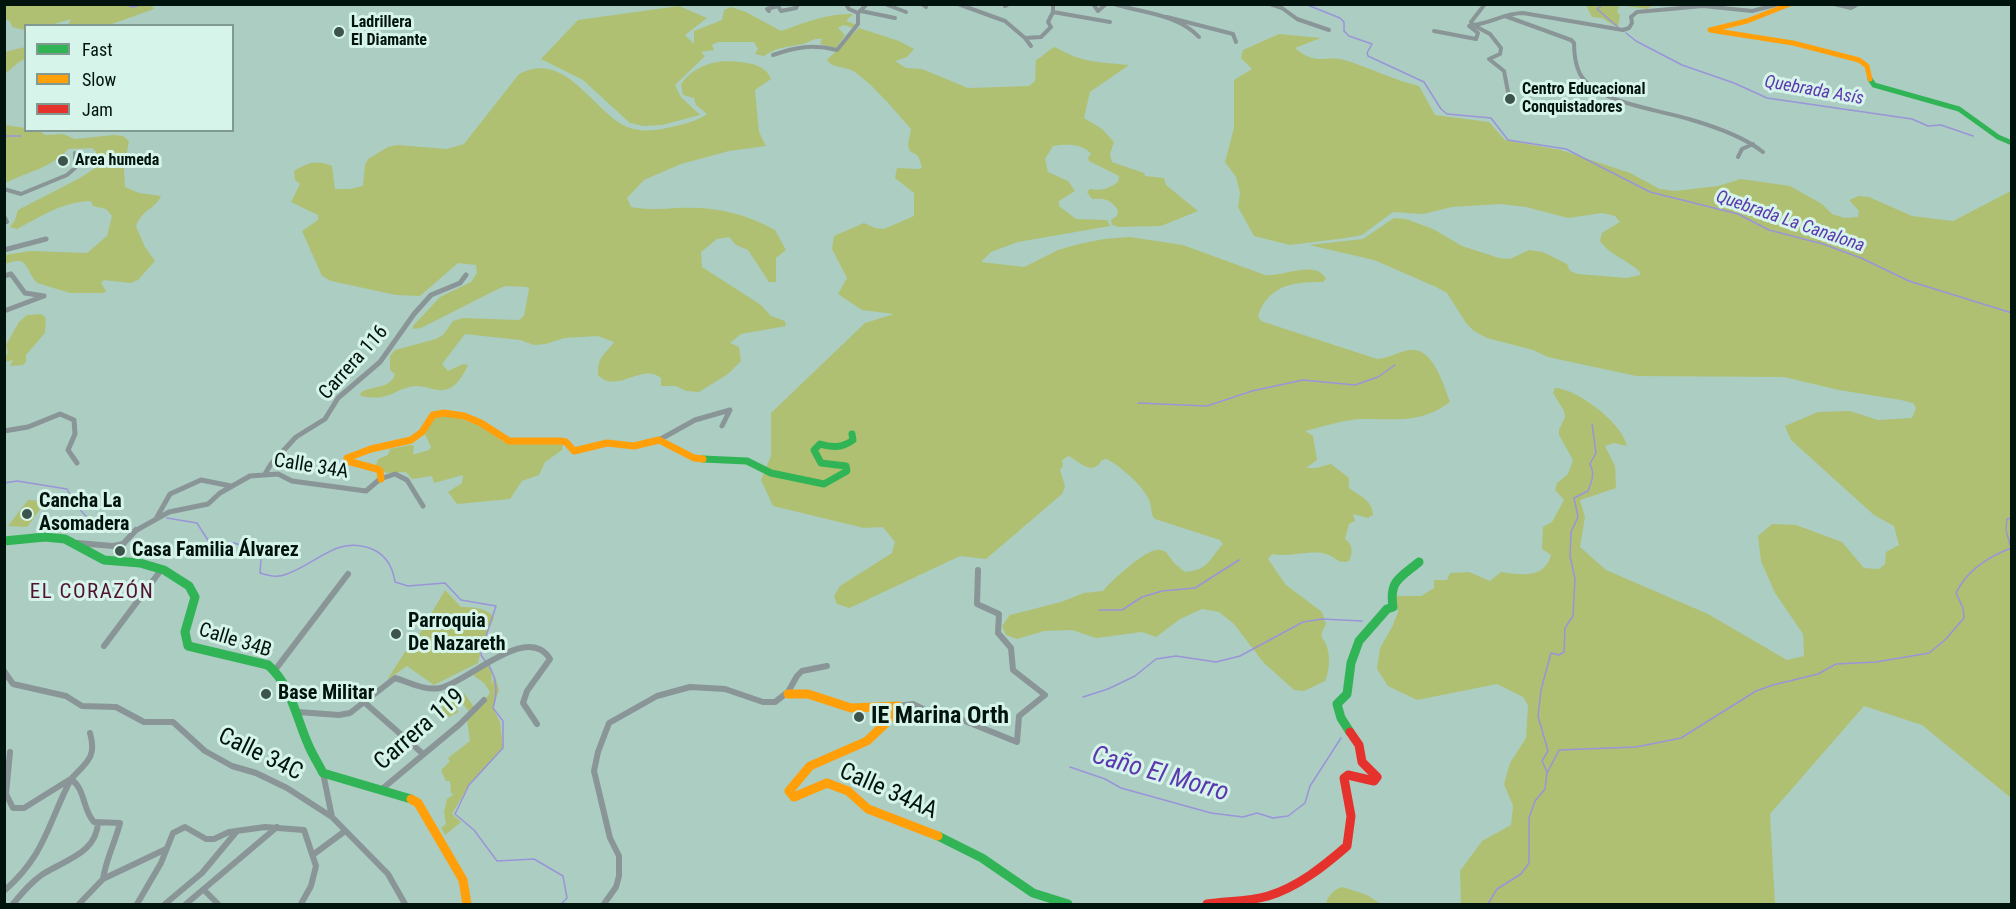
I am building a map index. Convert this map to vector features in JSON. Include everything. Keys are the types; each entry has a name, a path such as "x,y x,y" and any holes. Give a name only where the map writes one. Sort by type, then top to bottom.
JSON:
{"street":[{"path":"769,11 767,9 784,4"},
{"path":"778,6 781,12 796,8 798,4"},
{"path":"846,4 849,9 895,18"},
{"path":"773,56 795,46 820,46 837,50 858,24 860,12 867,4"},
{"path":"885,4 906,12"},
{"path":"958,4 1005,21 1031,46"},
{"path":"1015,4 1026,4"},
{"path":"1025,38 1033,39 1042,36 1051,27 1048,22 1053,12 1053,4"},
{"path":"1093,4 1098,10 1107,5"},
{"path":"1114,4 1154,15 1211,26 1233,34 1236,42"},
{"path":"1270,4 1282,8 1297,19 1329,30"},
{"path":"1434,31 1476,39 1478,33 1471,22 1485,4"},
{"path":"1472,26 1512,13 1554,16 1623,31 1632,23 1631,17 1634,14 1676,4"},
{"path":"1658,9 1693,6 1752,11 1779,4"},
{"path":"1790,4 1747,21 1710,30 1793,43 1859,60 1867,66 1874,85 1923,97 1968,114 1992,135 2012,143"},
{"path":"1834,4 1851,8 1858,4"},
{"path":"1053,12 1110,22"},
{"path":"1154,15 1189,28 1199,37"},
{"path":"1502,16 1524,21 1571,40 1574,43 1574,58 1581,76 1610,99 1687,118 1752,143 1764,152"},
{"path":"1472,26 1490,34 1501,48 1500,54 1489,58 1504,71 1509,98"},
{"path":"1738,157 1742,149 1753,145 1752,143"},
{"path":"4,189 21,194 67,175 75,168 75,153"},
{"path":"4,216 7,222"},
{"path":"4,250 46,239"},
{"path":"4,311 44,295 23,292 8,275"},
{"name":"Carrera 116","path":"265,474 271,464 296,437 325,419 338,398 380,362 414,314 431,295 460,284 466,275"},
{"path":"381,479 377,469 353,464 347,461 347,458 377,447 411,442 426,428 433,415 438,413 476,420 505,439 561,441 566,442 574,451 607,443 634,446 659,440 695,420 730,410 722,426"},
{"path":"4,431 28,427 60,414 74,420 75,434 68,450 77,463"},
{"path":"659,440 693,458 747,461 771,473 824,484 844,474 848,468 844,465 821,463 816,457 814,448 820,444 835,448 846,446 853,440 852,434"},
{"name":"Calle 34A","path":"156,518 170,512 208,504 244,478 265,474 278,474 292,481 366,491 381,479 396,474 403,475 423,506"},
{"path":"75,543 113,546 123,544 138,528 156,518 170,494 201,480 231,486"},
{"name":"Calle 34B","path":"5,542 46,536 63,538 75,543 92,556 105,561 145,564 186,583 195,597 195,606 184,633 184,640 188,646 262,663 275,670 298,712 308,743 323,773 332,817"},
{"path":"1207,904 1267,896 1290,887 1328,863 1347,846 1351,816 1344,778 1353,775 1374,781 1377,777 1362,762 1359,745 1341,718 1336,704 1347,694 1350,665 1362,636 1384,615 1387,609 1393,607 1391,591 1397,579 1419,562"},
{"path":"104,646 161,570"},
{"path":"604,904 616,887 619,856 610,838 594,771 603,735 609,723 622,714 676,689 707,685 746,694 762,702 773,703 788,694 808,694 851,708 913,704 937,716 955,717 1017,742 1019,716 1046,696 1041,688 1029,683 1013,670 1011,648 998,633 999,614 977,604 978,570"},
{"path":"275,670 348,574"},
{"path":"298,712 339,715 350,713 395,678 416,686 439,688 471,675 502,655 528,645 545,651 550,659 527,691 523,703 537,724"},
{"path":"788,694 796,674 801,670 826,666"},
{"name":"Calle 34C","path":"4,671 13,684 66,696 82,706 116,706 144,722 173,722 205,752 231,766 256,773 287,788 332,817 388,874 405,904"},
{"name":"Carrera 119","path":"382,789 422,753 472,714 484,700"},
{"path":"364,702 422,753"},
{"name":"Calle 34AA","path":"898,705 887,722 867,741 810,766 789,791 794,797 827,783 848,791 868,809 925,829 982,858 1033,893 1068,904"},
{"path":"10,752 6,794 13,808 24,808 70,779 91,757 93,747 90,734"},
{"path":"323,773 406,796 418,803 463,880 467,904"},
{"path":"70,779 76,782 83,791 88,817 98,822 120,823 115,844 106,861 104,879"},
{"path":"4,891 25,871 38,854 70,779"},
{"path":"13,904 43,874 88,848 96,838 98,822"},
{"path":"137,904 173,833 185,827 200,837 214,839 229,832 277,827 304,830 305,838 314,855 316,876 301,904"},
{"path":"186,904 277,827"},
{"path":"165,904 202,873 237,831"},
{"path":"314,855 345,831"},
{"path":"79,904 104,879 166,849"},
{"path":"204,890 218,904"}],"green space":[{"path":"5,4 158,5 152,7 154,9 112,24 68,24 71,19 54,24 24,24 24,30 12,27 10,21 5,20"},
{"path":"1650,4 1652,6 1647,9 1619,5 1618,26 1602,18 1592,17 1586,5"},
{"path":"679,6 707,18 685,35 694,44 694,31 722,20 724,10 731,7 746,12 781,31 816,19 844,14 853,14 846,21 855,24 853,28 844,25 838,28 845,35 836,48 820,44 822,39 816,39 778,49 764,56 755,54 758,49 754,42 718,42 712,45 714,50 701,52 705,56 675,85 681,97 700,115 662,125 644,126 630,123 583,80 541,59 578,20"},
{"path":"859,28 899,41 914,49 907,57 895,61 906,68 922,69 968,88 1029,86 1035,81 1036,60 1055,47 1082,59 1129,65 1090,92 1084,118 1102,129 1114,142 1110,154 1112,162 1144,173 1145,176 1164,178 1166,185 1198,211 1161,226 1119,227 1112,225 1111,220 1117,216 1118,210 1107,200 1092,199 1087,192 1090,189 1101,190 1111,186 1118,182 1119,176 1089,161 1091,154 1088,150 1079,146 1053,146 1045,159 1048,172 1068,181 1075,191 1059,201 1059,206 1076,219 1107,220 1110,226 1018,242 991,252 981,262 1024,267 1058,250 1079,244 1130,237 1183,245 1265,275 1315,270 1326,279 1323,282 1293,284 1276,291 1263,305 1258,316 1261,321 1377,359 1417,350 1431,360 1441,377 1450,402 1439,409 1406,419 1360,419 1305,431 1313,436 1317,460 1306,468 1331,464 1349,478 1349,488 1368,502 1373,515 1368,518 1353,514 1355,521 1349,524 1345,539 1350,543 1349,561 1343,562 1326,554 1313,552 1272,554 1268,559 1286,585 1322,612 1326,624 1322,636 1329,658 1325,681 1304,691 1294,690 1263,662 1234,624 1219,612 1202,609 1180,619 1156,637 1142,632 1096,638 1072,630 1044,631 1017,639 1006,635 1002,626 1010,615 1061,602 1084,593 1103,591 1128,567 1152,551 1166,552 1185,572 1204,566 1223,544 1220,540 1155,519 1150,502 1143,490 1125,472 1107,459 1090,468 1069,456 1062,460 1063,466 1060,470 1065,486 1062,494 986,559 960,556 849,608 837,604 834,596 840,586 892,553 895,542 883,527 864,528 773,506 761,480 771,456 771,413 865,323 894,314 862,310 838,294 847,278 832,249 834,236 864,223 884,229 914,216 914,193 895,178 897,168 920,169 922,167 918,156 910,151 908,145 911,129 899,115 860,76 850,69 832,65 827,60"},
{"path":"1279,34 1321,38 1295,48 1316,59 1333,58 1348,61 1419,86 1435,115 1489,122 1505,140 1561,150 1630,173 1660,189 1675,191 1718,186 1741,179 1790,186 1822,204 1832,214 1845,218 1858,217 1859,211 1849,200 1859,196 1869,197 1912,216 1953,221 2011,191 2011,798 1922,725 1864,706 1770,814 1775,904 1461,904 1460,871 1482,841 1511,825 1513,806 1504,784 1510,763 1526,738 1528,705 1523,697 1497,684 1417,700 1388,686 1377,669 1380,648 1398,612 1396,596 1421,596 1434,588 1434,580 1447,580 1450,573 1469,572 1490,581 1501,572 1531,574 1538,572 1548,563 1551,555 1542,549 1543,527 1552,522 1564,500 1555,490 1557,483 1568,474 1573,460 1559,435 1565,417 1553,393 1555,388 1575,394 1598,409 1617,428 1627,446 1614,443 1605,446 1615,466 1616,488 1580,500 1585,517 1580,547 1606,570 1708,614 1787,660 1804,656 1803,634 1775,593 1761,561 1758,536 1772,524 1796,525 1842,542 1864,568 1879,569 1885,564 1886,552 1899,545 1894,526 1874,515 1791,440 1785,426 1818,412 1850,411 1878,420 1912,418 1916,408 1913,403 1901,400 1839,390 1784,377 1636,376 1548,357 1533,350 1487,338 1474,331 1466,323 1447,293 1436,287 1374,260 1309,245 1363,239 1394,218 1406,219 1433,229 1462,246 1499,258 1510,259 1529,250 1543,252 1567,264 1570,271 1578,274 1627,278 1640,275 1640,272 1608,250 1600,241 1602,233 1620,222 1615,216 1602,213 1568,218 1526,207 1500,204 1452,207 1423,214 1393,212 1362,235 1346,238 1290,245 1254,236 1238,207 1240,193 1236,177 1225,162 1234,128 1234,80 1252,69 1241,58 1243,50"},
{"path":"24,47 24,60 5,74 5,52"},
{"path":"724,61 744,62 757,66 768,73 771,79 755,90 759,132 766,146 729,151 681,164 644,180 627,198 631,207 690,208 728,212 752,219 775,230 786,250 776,258 776,282 769,282 748,250 736,245 729,237 717,239 701,252 702,267 761,305 771,316 785,321 786,326 741,334 730,343 739,347 741,361 728,374 699,392 686,391 676,386 661,386 661,378 654,374 638,375 613,382 605,380 598,375 599,364 614,342 598,336 564,338 534,345 520,340 465,334 442,364 448,371 463,364 468,365 460,379 451,387 440,390 415,386 385,396 361,396 363,391 386,384 393,379 395,374 390,370 390,356 395,350 436,339 443,335 453,321 463,318 519,320 524,316 529,289 506,286 500,288 421,328 413,329 413,326 440,297 471,282 477,273 476,265 458,263 420,296 396,295 331,281 322,276 302,231 318,220 318,215 291,202 300,184 295,180 294,171 312,163 327,164 332,166 335,189 350,189 363,186 365,165 368,159 388,147 397,145 447,149 464,144 519,74 536,68 551,69 565,76 578,85 614,119 627,127 650,130 677,126 707,114 696,105 694,98 683,95 681,84 690,74 700,68"},
{"path":"5,125 24,128 24,132 41,132 45,135 63,134 75,139 123,136 129,141 124,169 125,187 139,193 161,196 136,226 145,247 155,261 138,280 131,283 104,280 101,283 106,291 104,293 70,293 37,283 22,262 5,264 5,255 30,251 87,253 107,236 112,216 106,209 93,206 91,201 81,202 52,210 17,229 10,227 18,210 95,168 96,152 92,148 68,149 47,165 5,183"},
{"path":"41,314 46,318 45,333 26,355 26,362 23,365 10,366 13,360 5,362 4,359 8,353 6,345 19,322 27,315"},
{"path":"441,415 458,418 482,427 505,443 556,443 563,445 562,450 545,462 539,475 522,481 510,499 457,504 448,492 462,483 463,475 434,483 432,476 412,479 406,472 386,473 376,465 378,459 388,455 390,449 411,445 414,446 413,454 429,450 431,447 425,434 434,418"},
{"name":"Cancha La Asomadera","path":"28,500 46,501 27,527 8,526"},
{"path":"445,590 461,607 484,610 494,618 482,644 478,663 434,685 407,666 387,680 410,644 413,645"},
{"path":"487,664 492,671 491,685 495,676 499,690 493,708 500,722 503,748 469,785 452,814 461,822 445,835 441,828 446,824 444,812 447,799 454,794 451,793 450,781 446,781 441,770 450,761 448,758 470,741 467,720 470,713 463,704 456,709 459,712 442,720 435,714 443,708 440,703 455,694 459,698 464,693 474,707 485,700 490,692 484,683 473,675"},
{"path":"1343,887 1367,895 1381,904 1326,904 1332,893"}],"waterway":[{"path":"124,4 133,7 144,4"},
{"path":"236,4 264,4"},
{"path":"311,4 321,4"},
{"name":"Quebrada La Canalona","path":"1305,4 1340,18 1344,22 1344,31 1349,36 1372,44 1367,53 1368,56 1424,82 1441,109 1447,114 1491,118 1508,140 1566,149 1650,192 1738,214 1769,230 1823,244 1861,258 1909,281 2012,313"},
{"name":"Quebrada Asís","path":"1604,4 1597,9 1618,27"},
{"name":"Quebrada Asís","path":"1626,33 1636,41 1682,65 1734,83 1767,98 1912,119 1928,126 1941,125 1973,136"},
{"path":"4,136 21,136"},
{"path":"1138,403 1207,406 1252,391 1303,380 1355,385 1378,377 1395,365"},
{"path":"1547,772 1542,761 1548,751 1538,716 1541,690 1551,653 1559,655 1564,652 1565,628 1573,616 1575,579 1570,556 1571,532 1578,517 1574,498 1588,491 1592,481 1593,474 1590,464 1596,453 1592,424"},
{"path":"4,483 17,481 67,489 78,507 91,521 108,529 129,529"},
{"path":"167,518 197,523 211,545 234,543 257,550 261,559 260,573 270,576 287,574 328,552 348,545 372,549 388,562 395,582 408,586 445,583 461,600 496,606 482,648 481,655 485,661"},
{"path":"1488,904 1497,889 1521,874 1529,863 1529,818 1535,801 1545,789 1547,773 1559,750 1636,747 1681,738 1756,691 1773,685 1818,674 1836,664 1876,662 1929,653 1945,640 1964,618 1963,608 1956,593 1966,578 1986,560 2011,548 2006,530 2007,519 2012,518"},
{"path":"1099,610 1122,610 1142,597 1162,591 1195,588 1239,560"},
{"path":"1083,697 1108,689 1135,676 1156,659 1176,656 1216,662 1240,656 1303,622 1322,619 1362,621"},
{"path":"488,664 496,685 493,708 503,721 503,748 469,785 455,814 474,830 497,861 534,859 563,876 567,898 561,904"},
{"name":"Caño El Morro","path":"1070,767 1105,779 1121,788 1211,813 1243,817 1257,813 1273,818 1288,816 1305,803 1310,786 1341,738"}],"traffic: fast":[{"path":"1870,79 1874,85 1959,109 1998,137 2012,143"},
{"path":"703,459 747,461 771,473 824,484 847,471 846,466 821,463 814,450 820,444 833,447 845,445 853,440 852,434"},
{"path":"4,541 45,537 65,539 104,560 140,563 164,570 189,586 195,597 185,632 188,646 268,665 276,672 288,691 308,744 323,773 411,799"},
{"path":"1350,732 1341,718 1337,704 1347,694 1351,663 1359,641 1387,609 1393,607 1391,592 1395,583 1419,562"},
{"path":"938,836 982,858 1033,893 1068,904"}],"traffic: slow":[{"path":"1790,4 1747,21 1710,30 1793,43 1859,60 1867,66 1870,79"},
{"path":"381,479 380,471 377,469 347,461 347,458 371,449 411,440 422,432 433,415 444,413 464,416 481,423 509,441 561,441 566,442 574,451 607,443 634,446 659,440 694,458 703,459"},
{"path":"788,694 808,694 851,708 898,706 887,722 867,741 810,766 789,791 794,797 827,783 848,791 868,809 938,836"},
{"path":"411,799 418,803 463,880 467,904"}],"traffic: jam":[{"path":"1207,904 1253,899 1279,892 1310,875 1347,846 1351,816 1344,778 1348,775 1374,781 1377,777 1362,762 1359,745 1350,732"}],"place":[{"name":"Ladrillera El Diamante","path":"339,32"},
{"name":"Centro Educacional Conquistadores","path":"1510,99"},
{"name":"Area humeda","path":"63,161"},
{"name":"Cancha La Asomadera","path":"27,514"},
{"name":"Casa Familia Álvarez","path":"120,551"},
{"name":"Parroquia De Nazareth","path":"396,634"},
{"name":"Base Militar","path":"266,694"},
{"name":"IE Marina Orth","path":"859,717"}],"district":[{"name":"EL CORAZÓN","path":"92,593"}]}
